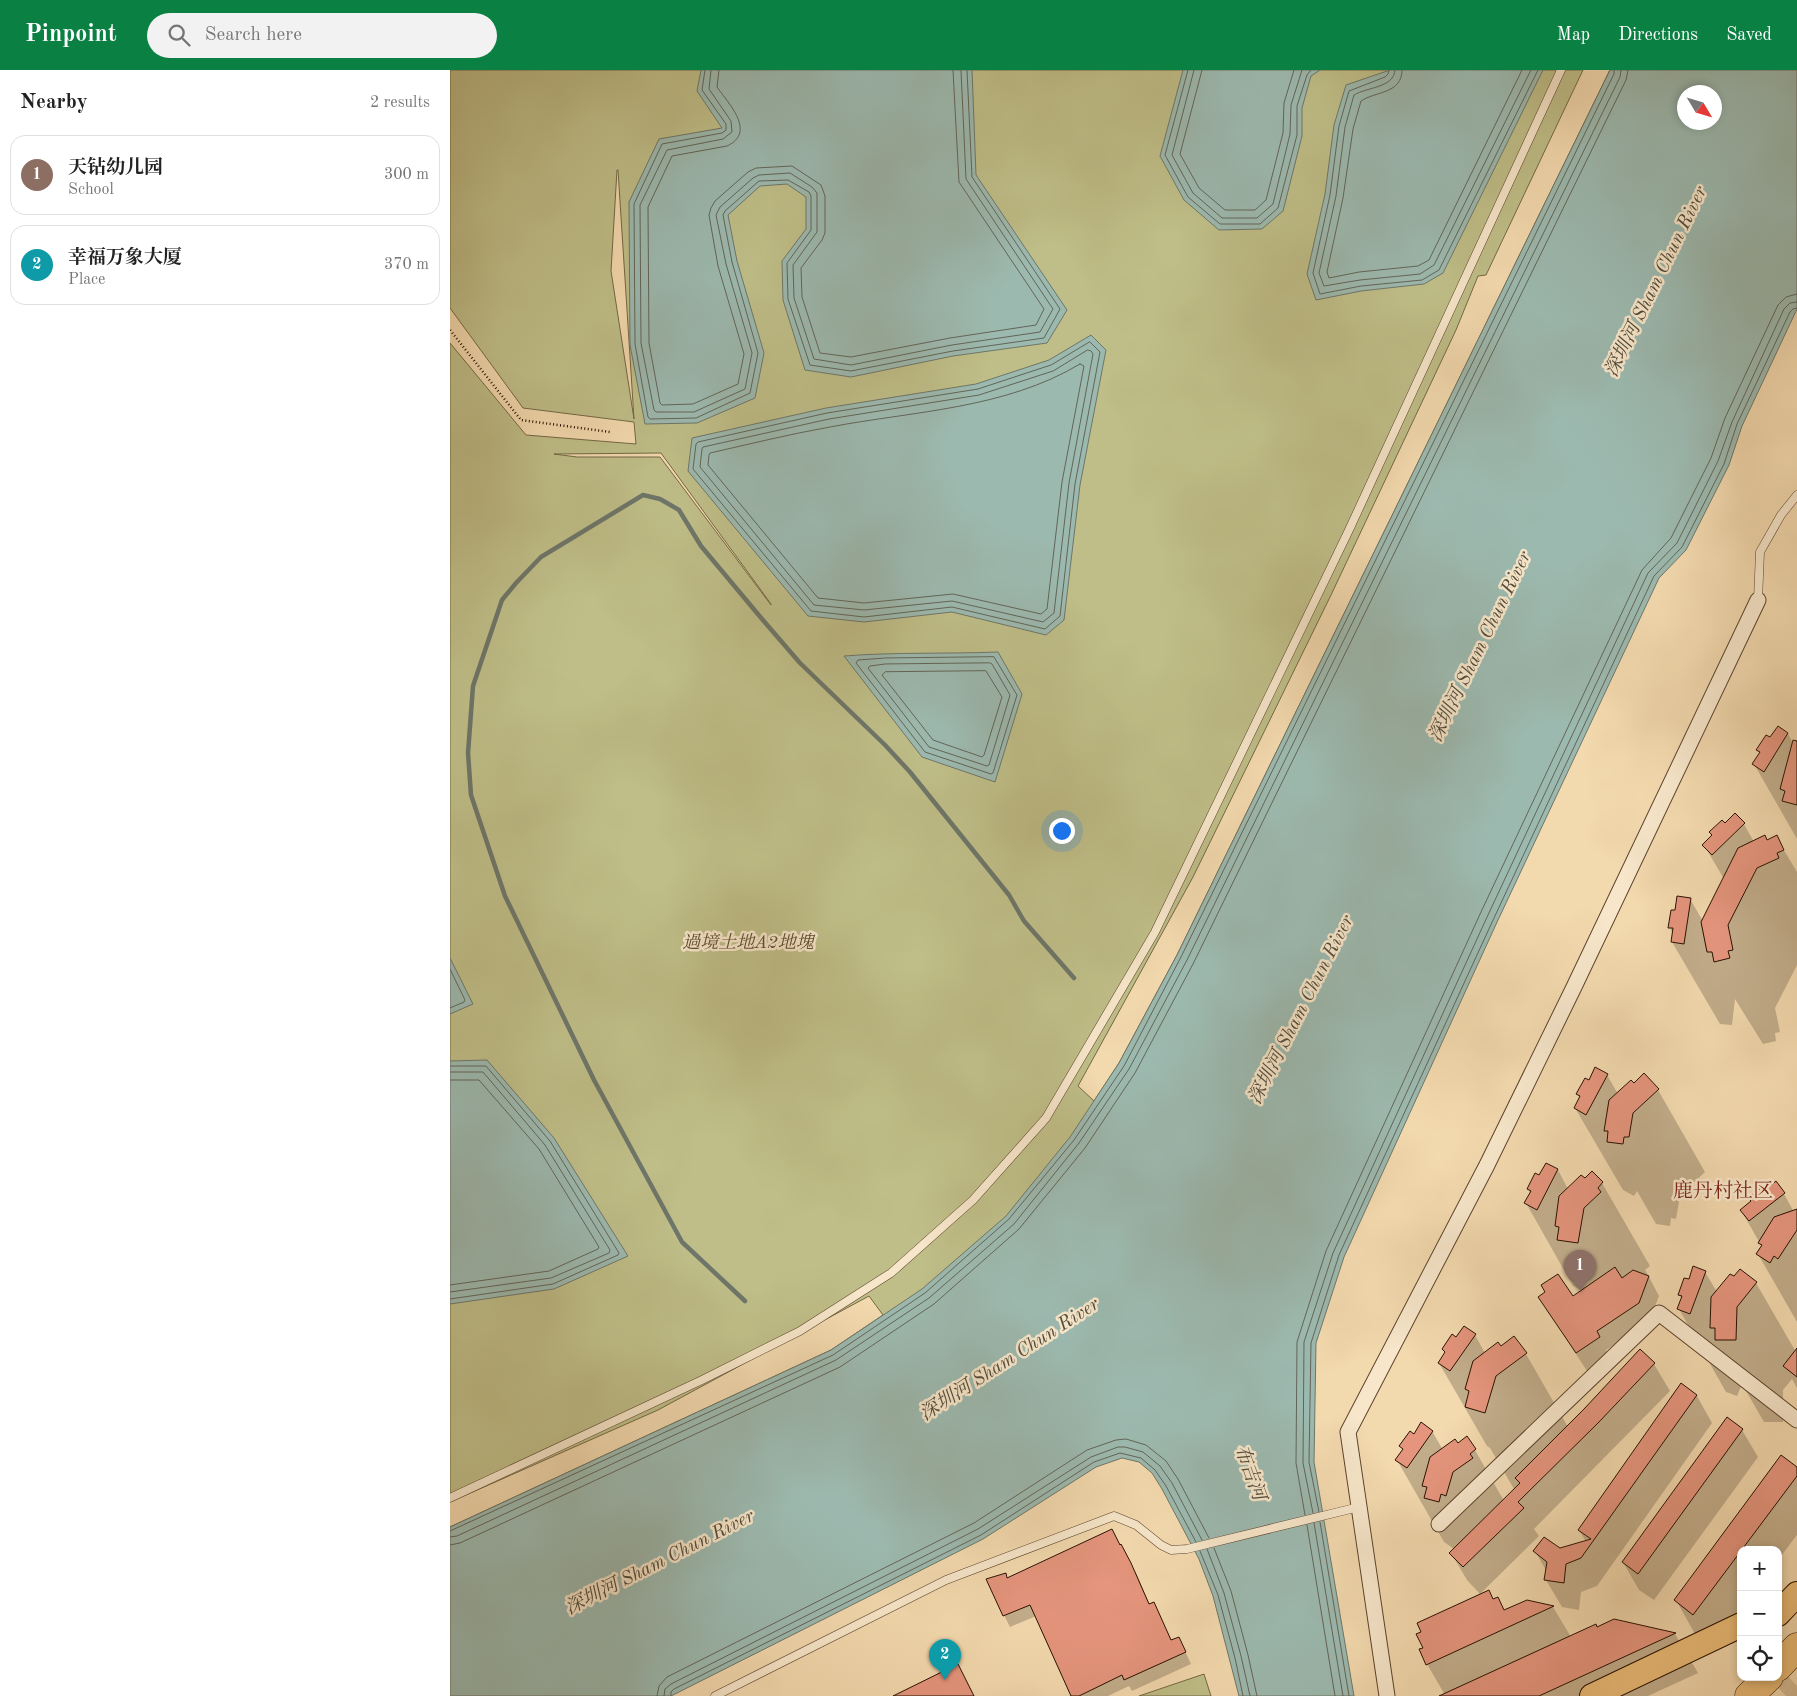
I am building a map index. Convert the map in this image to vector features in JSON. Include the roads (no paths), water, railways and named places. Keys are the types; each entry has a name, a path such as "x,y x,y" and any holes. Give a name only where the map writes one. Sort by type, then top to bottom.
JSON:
{"highway":[{"path":"1782,1664 1797,1647"},
{"path":"1750,1696 1765,1681"}],"main road":[{"path":"1782,1603 1797,1593"},
{"path":"1782,1610 1797,1593"},
{"path":"1592,1696 1737,1627"},
{"path":"1617,1696 1737,1642"}],"street":[{"path":"1387,1696 1348,1432 1487,1165 1758,600"},
{"path":"1439,1524 1659,1313 1797,1420"}],"lane":[{"path":"450,1498 702,1380 809,1326 891,1273 973,1200 1046,1118 1155,932 1349,530 1561,70"},
{"path":"1758,600 1760,552 1781,515 1797,495"},
{"path":"715,1696 946,1580 1114,1516 1136,1525 1161,1545 1171,1550 1187,1549 1359,1507"}],"water":[{"path":"701,70 972,70 976,175 1067,310 1047,343 953,356 851,377 805,370 783,300 782,261 806,229 806,197 787,184 760,186 728,215 737,261 764,353 755,398 697,423 645,424 630,345 629,202 659,139 722,128 697,91"},
{"path":"1183,70 1320,70 1311,76 1302,108 1302,136 1283,211 1262,229 1219,230 1184,200 1160,156"},
{"path":"1390,70 1543,70 1443,273 1424,284 1361,291 1316,300 1307,274 1325,194 1334,125 1346,85"},
{"path":"1610,70 1797,70 1797,309 1742,426 1729,465 1686,550 1659,578 1498,920 1344,1257 1316,1343 1314,1462 1354,1696 1239,1696 1213,1596 1199,1559 1152,1473 1139,1462 1122,1458 1096,1467 983,1539 671,1696 450,1696 450,1527 831,1350 922,1289 1006,1216 1070,1137 1119,1063 1177,955"},
{"path":"1091,335 1106,350 1080,485 1064,620 1046,635 952,612 864,622 808,616 688,471 692,438 826,408 976,384 1049,360"},
{"path":"998,652 1022,694 995,782 922,757 844,656 882,654"},
{"path":"450,958 473,1004 450,1014"},
{"path":"487,1060 554,1138 628,1256 554,1289 450,1304 450,1061"}],"waterway":[{"path":"745,1301 682,1242 594,1080 505,896 471,795 468,753 473,686 502,600 541,557 643,495 660,499 679,510 701,546 800,663 885,745 910,772 1009,895 1024,921 1074,978"}],"tunnel":[{"path":"1786,1696 1797,1686"}],"place":[{"name":"天钻幼儿园","path":"1580,1291"},
{"name":"幸福万象大厦","path":"945,1680"}],"district":[{"name":"鹿丹村社区","path":"1723,1192"}],"water label":[{"name":"深圳河 Sham Chun River","path":"1657,282"},
{"name":"深圳河 Sham Chun River","path":"1481,647"},
{"name":"深圳河 Sham Chun River","path":"1302,1010"},
{"name":"深圳河 Sham Chun River","path":"1010,1360"},
{"name":"布吉河","path":"1249,1473"},
{"name":"深圳河 Sham Chun River","path":"660,1563"}],"park label":[{"name":"過境土地A2地塊","path":"748,943"}]}
